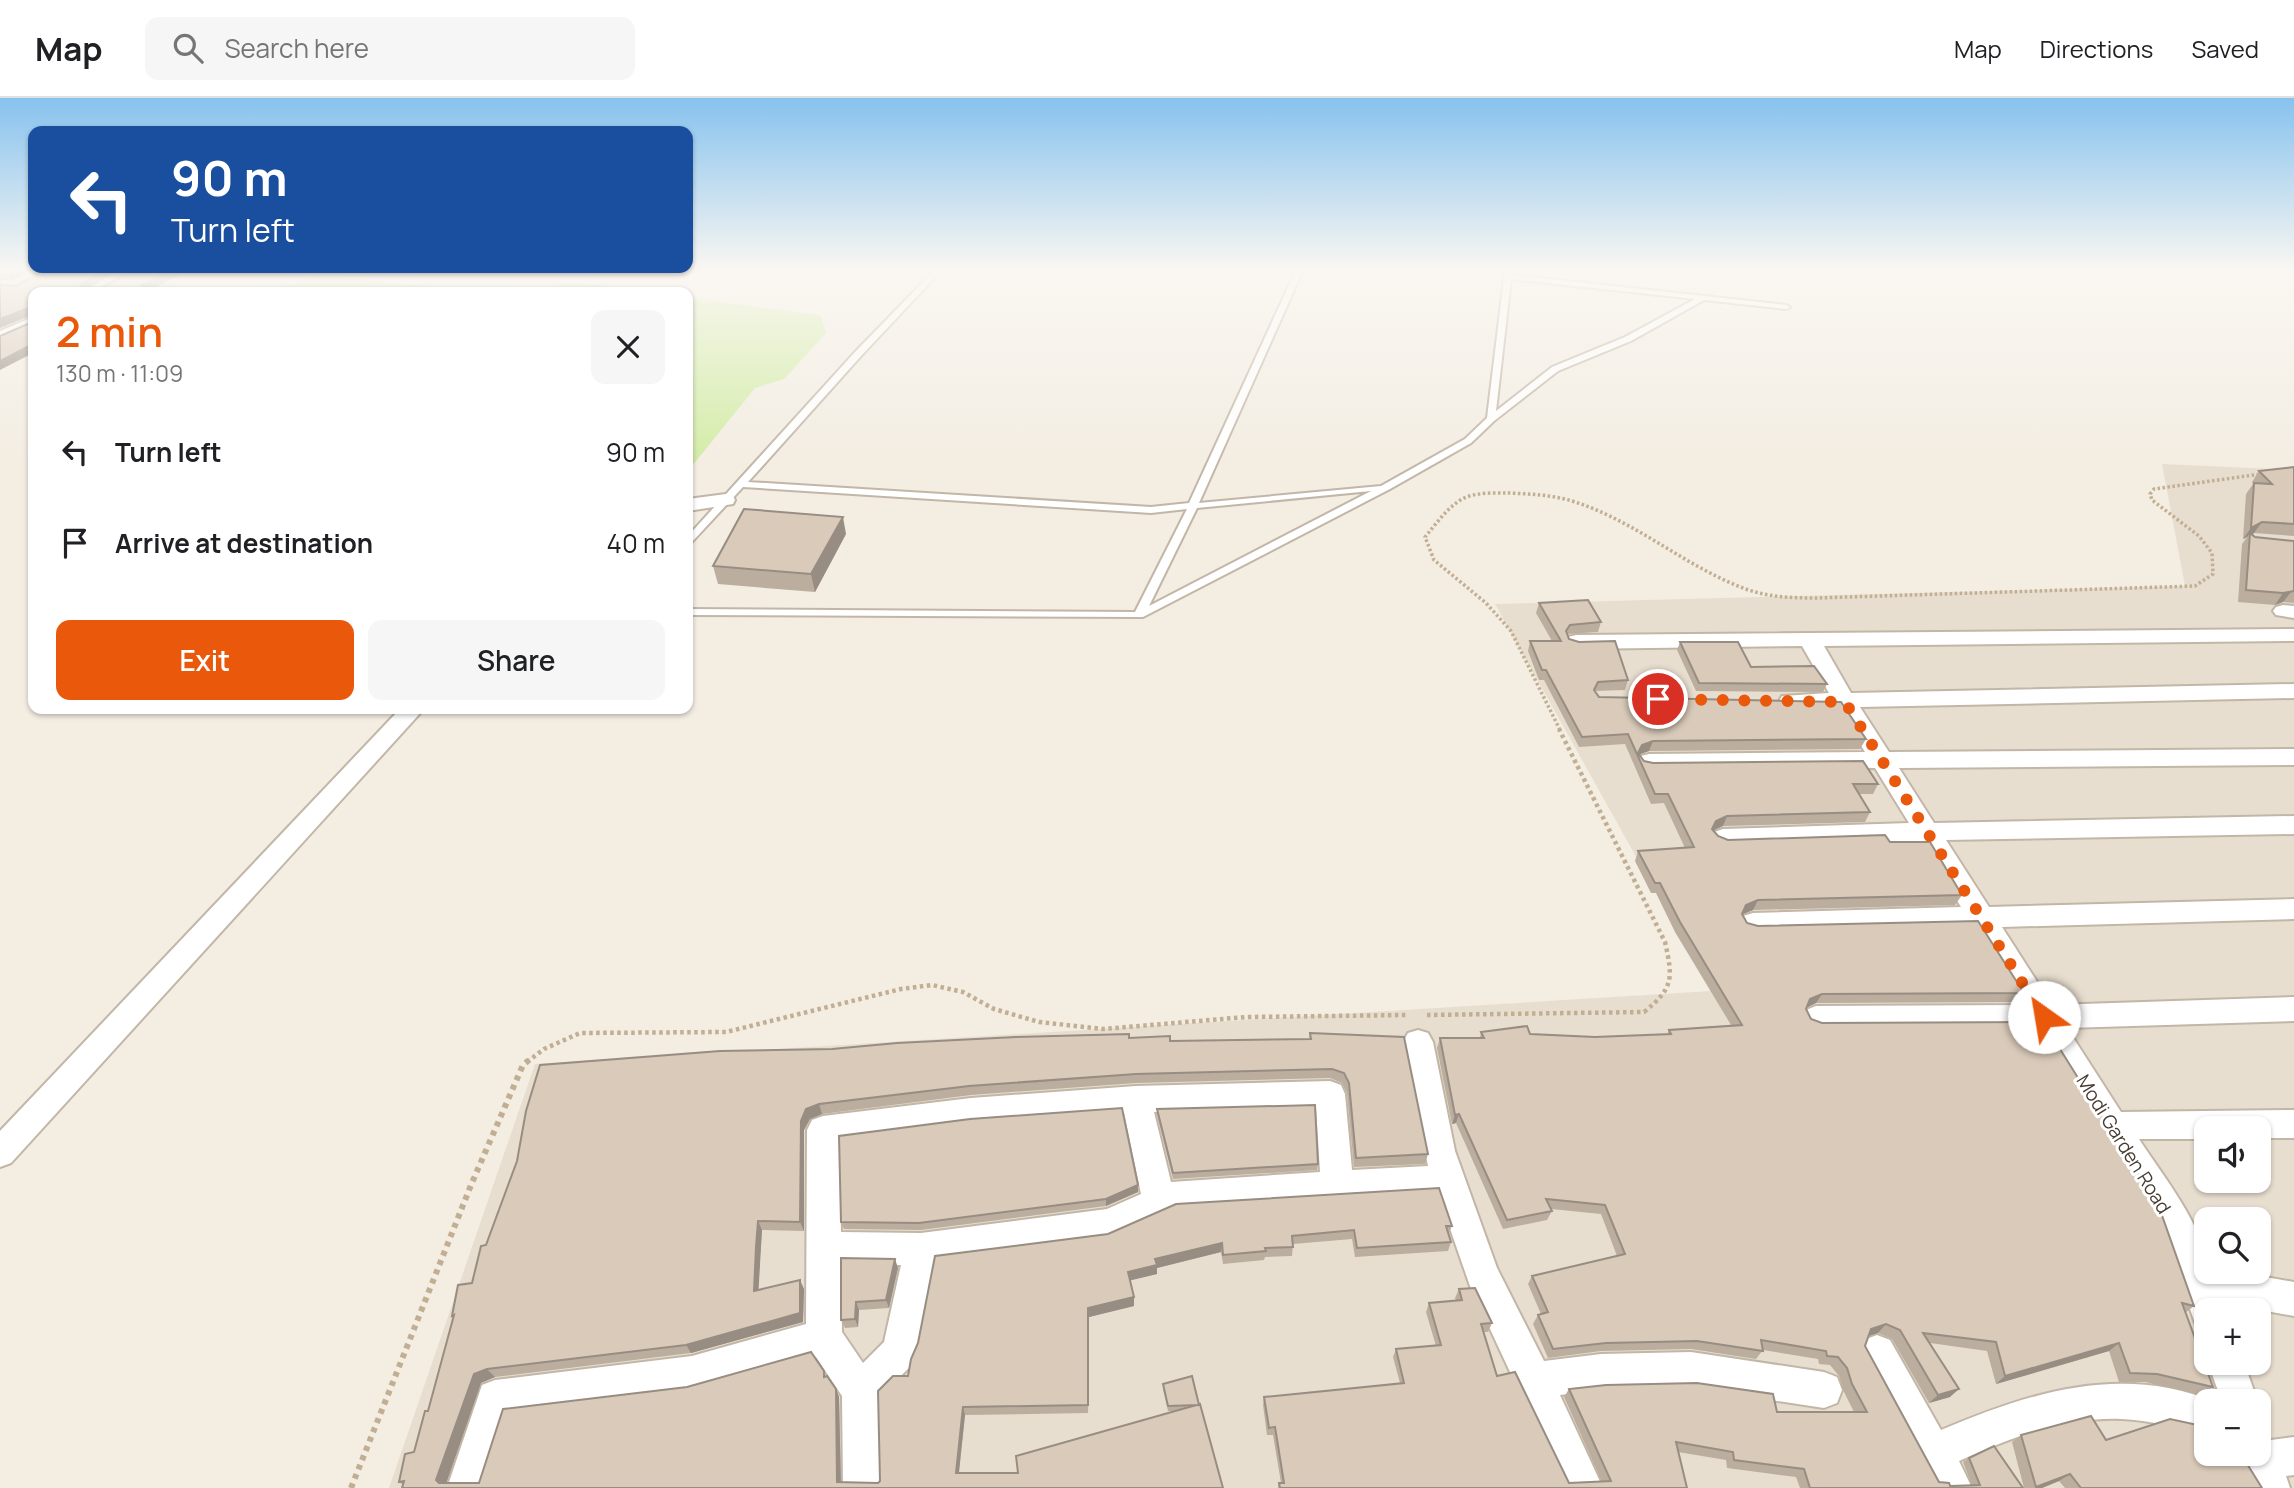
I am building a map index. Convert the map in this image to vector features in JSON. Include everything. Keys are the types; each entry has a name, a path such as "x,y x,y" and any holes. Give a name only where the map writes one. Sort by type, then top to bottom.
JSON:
{"street":[{"path":"693,504 726,500"},
{"path":"1576,642 2294,635"},
{"name":"Modi Garden Road","path":"1809,639 1845,702 2178,1229 2202,1296"},
{"path":"1765,701 1845,702 2294,691"},
{"path":"0,1153 408,714"},
{"path":"1649,762 2294,757"},
{"path":"1723,838 2129,826 2294,825"},
{"path":"1753,923 2294,909"},
{"path":"1815,1018 2044,1017 2294,1009"},
{"path":"1418,1042 1439,1151 1482,1274 1535,1380 1584,1488"},
{"path":"862,1488 860,1391 824,1337 823,1130 971,1111 1136,1099 1331,1094 1337,1187"},
{"path":"1136,1099 1159,1202"},
{"path":"2112,1125 2294,1124"},
{"path":"824,1248 921,1249 1108,1224 1173,1196 1449,1179"},
{"path":"860,1391 900,1351 921,1249"},
{"path":"2202,1296 2294,1299"},
{"path":"466,1488 495,1398 692,1374 824,1337"},
{"path":"1877,1353 1953,1488"},
{"path":"1535,1380 1601,1372 1691,1370 1824,1390"},
{"path":"1933,1453 1991,1427 2048,1410 2107,1401 2169,1407 2194,1414"}],"lane":[{"path":"693,536 876,335"},
{"path":"1139,615 1193,506 1271,335"},
{"path":"1491,419 1501,335"},
{"path":"693,612 1139,615 1387,487 1468,441 1491,419 1555,369 1636,335"},
{"path":"741,484 1151,510 1387,487"}],"path":[{"path":"351,1488 471,1185 523,1065 544,1049 580,1033 726,1032 901,989 932,985 962,992 994,1009 1039,1022 1103,1029 1246,1017 1644,1012 1666,996 1673,979 1665,942 1511,631 1486,603 1434,561 1425,537 1466,498 1532,491 1576,500 1620,519 1699,568 1743,589 1782,598 1883,596 2195,586 2213,574 2212,553 2199,536 2152,500 2150,494 2154,489 2268,473"}],"shaded area":[{"path":"2162,464 2294,470 2294,1488 389,1488 535,1064 1711,991 1495,604 2185,586"}],"green space":[{"path":"693,335 824,335 784,379 755,388 693,465"}],"building":[{"path":"28,335 28,347 0,361 0,336"},
{"path":"2294,467 2294,524 2262,522 2251,528 2254,483 2272,484 2259,471"},
{"path":"744,509 843,517 811,574 713,566"},
{"path":"2250,533 2255,537 2294,541 2294,591 2283,593 2246,590"},
{"path":"1588,600 1601,622 1570,625 1566,631 1569,639 1579,642 1615,641 1628,680 1598,682 1594,690 1599,697 1841,702 1866,739 1653,741 1642,745 1638,753 1644,761 1653,763 1863,761 1878,784 1853,784 1870,812 1727,816 1716,821 1712,829 1718,836 1728,840 1885,835 1890,842 1930,842 1962,895 1758,900 1746,905 1742,914 1747,923 1758,926 1978,921 2024,993 1822,994 1810,999 1806,1009 1811,1019 1822,1023 2043,1022 2159,1207 2194,1306 2182,1303 2194,1336 2194,1375 2209,1375 2213,1387 2157,1374 2130,1373 2119,1343 2005,1376 1996,1342 1923,1333 1959,1389 1938,1395 1900,1330 1886,1324 1871,1329 1865,1346 1939,1482 1949,1483 1951,1488 1810,1488 1804,1469 1734,1460 1733,1452 1676,1442 1687,1488 1280,1488 1279,1483 1284,1483 1275,1427 1269,1428 1264,1397 1404,1383 1396,1349 1441,1345 1429,1303 1462,1300 1459,1289 1475,1288 1492,1323 1481,1324 1497,1376 1515,1372 1569,1483 1611,1481 1569,1389 1606,1385 1697,1383 1773,1394 1777,1412 1867,1412 1847,1368 1838,1357 1827,1356 1826,1351 1761,1340 1763,1351 1697,1341 1606,1343 1553,1349 1538,1315 1548,1312 1532,1276 1625,1254 1605,1205 1546,1199 1552,1211 1507,1220 1459,1114 1455,1115 1440,1038 1484,1038 1481,1032 1527,1026 1530,1034 1595,1037 1671,1034 1669,1030 1742,1025 1680,922 1660,883 1655,883 1638,851 1694,847 1668,794 1655,794 1628,734 1582,737 1546,670 1542,670 1530,641 1561,641 1539,603"},
{"path":"1680,642 1738,642 1751,667 1814,666 1827,684 1699,683"},
{"path":"1310,1033 1404,1037 1428,1154 1356,1158 1349,1083 1344,1073 1332,1069 1136,1074 969,1086 819,1104 806,1109 801,1121 800,1222 758,1221 754,1291 800,1280 800,1313 686,1345 487,1369 474,1374 436,1480 439,1483 479,1483 503,1409 687,1387 811,1352 824,1371 824,1377 827,1376 836,1389 837,1482 878,1483 878,1391 893,1376 908,1376 918,1343 935,1256 1108,1234 1176,1204 1439,1188 1452,1226 1446,1226 1451,1242 1357,1248 1354,1230 1292,1236 1293,1247 1265,1248 1266,1251 1223,1255 1222,1243 1155,1259 1157,1265 1128,1272 1134,1297 1088,1308 1088,1405 963,1407 956,1473 1018,1473 1016,1456 1200,1404 1223,1488 402,1488 404,1481 399,1482 405,1454 414,1452 425,1411 428,1411 454,1315 452,1316 458,1285 472,1283 481,1246 486,1245 517,1161 526,1111 540,1065 720,1051 832,1049 1016,1037 1129,1034 1129,1038 1170,1036 1170,1041 1311,1039"},
{"path":"1315,1105 1318,1164 1173,1173 1157,1109"},
{"path":"1122,1108 1138,1185 1106,1199 919,1223 841,1222 839,1136 970,1119"},
{"path":"841,1258 895,1259 886,1300 856,1302 855,1319 841,1320"},
{"path":"1192,1376 1199,1405 1168,1406 1163,1384"},
{"path":"2091,1416 2106,1440 2170,1419 2194,1424 2194,1466 2248,1466 2262,1488 2081,1488 2070,1474 2036,1487 2021,1435"},
{"path":"1994,1446 2023,1488 1952,1486 1980,1485 1969,1458"}],"route":[{"path":"1658,699 1845,702 2044,1017"}]}
